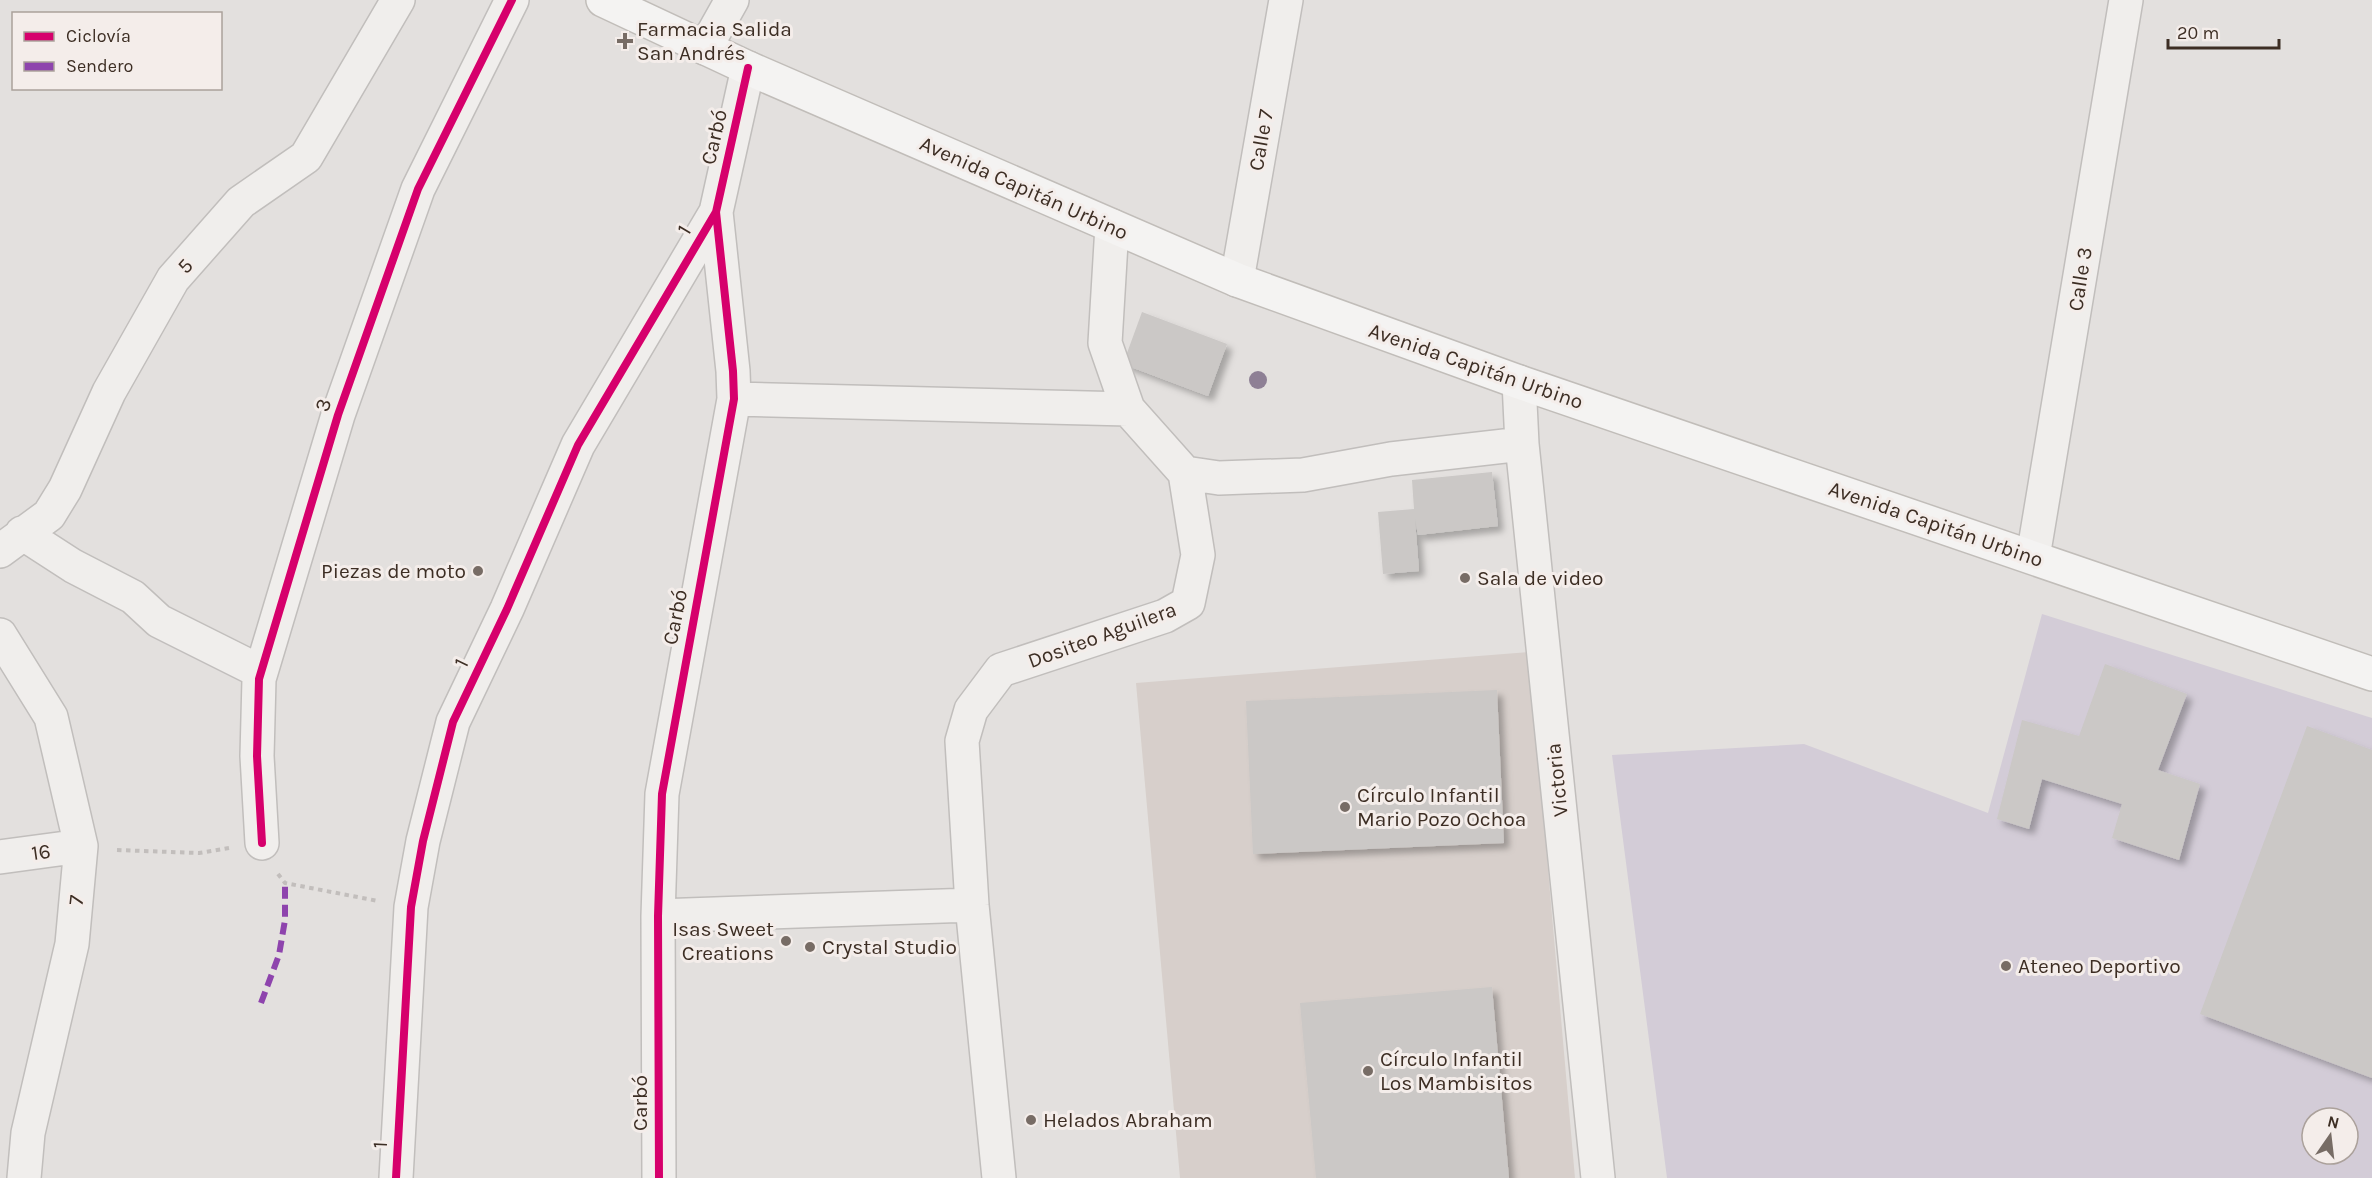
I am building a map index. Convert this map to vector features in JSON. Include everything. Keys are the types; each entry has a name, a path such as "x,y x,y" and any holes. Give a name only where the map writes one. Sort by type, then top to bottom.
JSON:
{"main road":[{"name":"Avenida Capitán Urbino","path":"603,0 748,68 1237,280 1520,382 2372,674"}],"street":[{"name":"5","path":"11,542 49,515 64,489 109,392 173,279 241,202 306,158 398,0"},
{"name":"3","path":"262,843 257,756 261,672 338,415 418,189 512,0"},
{"path":"705,48 732,0"},
{"name":"Calle 7","path":"1237,280 1286,0"},
{"name":"Calle 3","path":"2033,557 2126,0"},
{"name":"Carbó","path":"659,1178 658,916 662,794 734,399 730,336 716,212 748,68"},
{"name":"1","path":"396,1178 411,907 423,841 453,722 507,609 578,445 716,212"},
{"path":"1112,226 1105,343 1128,409 1185,473 1219,478 1303,475 1391,459 1522,444"},
{"name":"Victoria","path":"1520,382 1522,444 1598,1178"},
{"path":"734,399 1128,409"},
{"name":"Dositeo Aguilera","path":"999,1178 972,904 962,741 971,710 1001,670 1165,616 1188,603 1197,555 1185,473"},
{"path":"11,542 73,566 133,597 159,621 261,672"},
{"name":"7","path":"0,635 51,717 81,846 72,944 14,1129 24,1178"},
{"name":"16","path":"0,858 81,846"},
{"path":"658,916 972,904"}],"shaded area":[{"name":"Ateneo Deportivo","path":"2042,614 2372,718 2372,1178 1667,1178 1612,755 1804,744 1988,813"},
{"path":"1529,652 1575,1178 1180,1178 1136,683"}],"building":[{"path":"1142,312 1227,344 1208,396 1123,364"},
{"path":"1492,472 1498,526 1418,535 1415,519 1419,571 1383,574 1378,512 1414,509 1412,480"},
{"path":"2105,664 2187,694 2158,770 2200,784 2179,860 2112,838 2122,804 2042,779 2029,829 1997,819 2022,720 2079,736"},
{"path":"1497,690 1504,843 1253,854 1246,701"},
{"name":"Ateneo Deportivo","path":"2307,726 2372,750 2372,1078 2200,1014"},
{"name":"Círculo Infantil Los Mambisitos","path":"1492,987 1509,1178 1316,1178 1300,1003"}],"marked path":[{"path":"261,1003 279,955 285,920 285,883"}],"cycle path":[{"path":"262,843 257,756 259,679 338,415 418,189 512,0"},
{"path":"659,1178 658,916 662,794 734,399 716,212 748,68"},
{"path":"396,1178 411,907 423,841 453,722 507,609 578,445 716,212"}],"place":[{"name":"Farmacia Salida San Andrés","path":"625,41"},
{"name":"Piezas de moto","path":"478,571"},
{"name":"Sala de video","path":"1465,578"},
{"name":"Círculo Infantil Mario Pozo Ochoa","path":"1345,807"},
{"name":"Isas Sweet Creations","path":"786,941"},
{"name":"Crystal Studio","path":"810,947"},
{"name":"Ateneo Deportivo","path":"2006,966"},
{"name":"Círculo Infantil Los Mambisitos","path":"1368,1071"},
{"name":"Helados Abraham","path":"1031,1120"}]}
